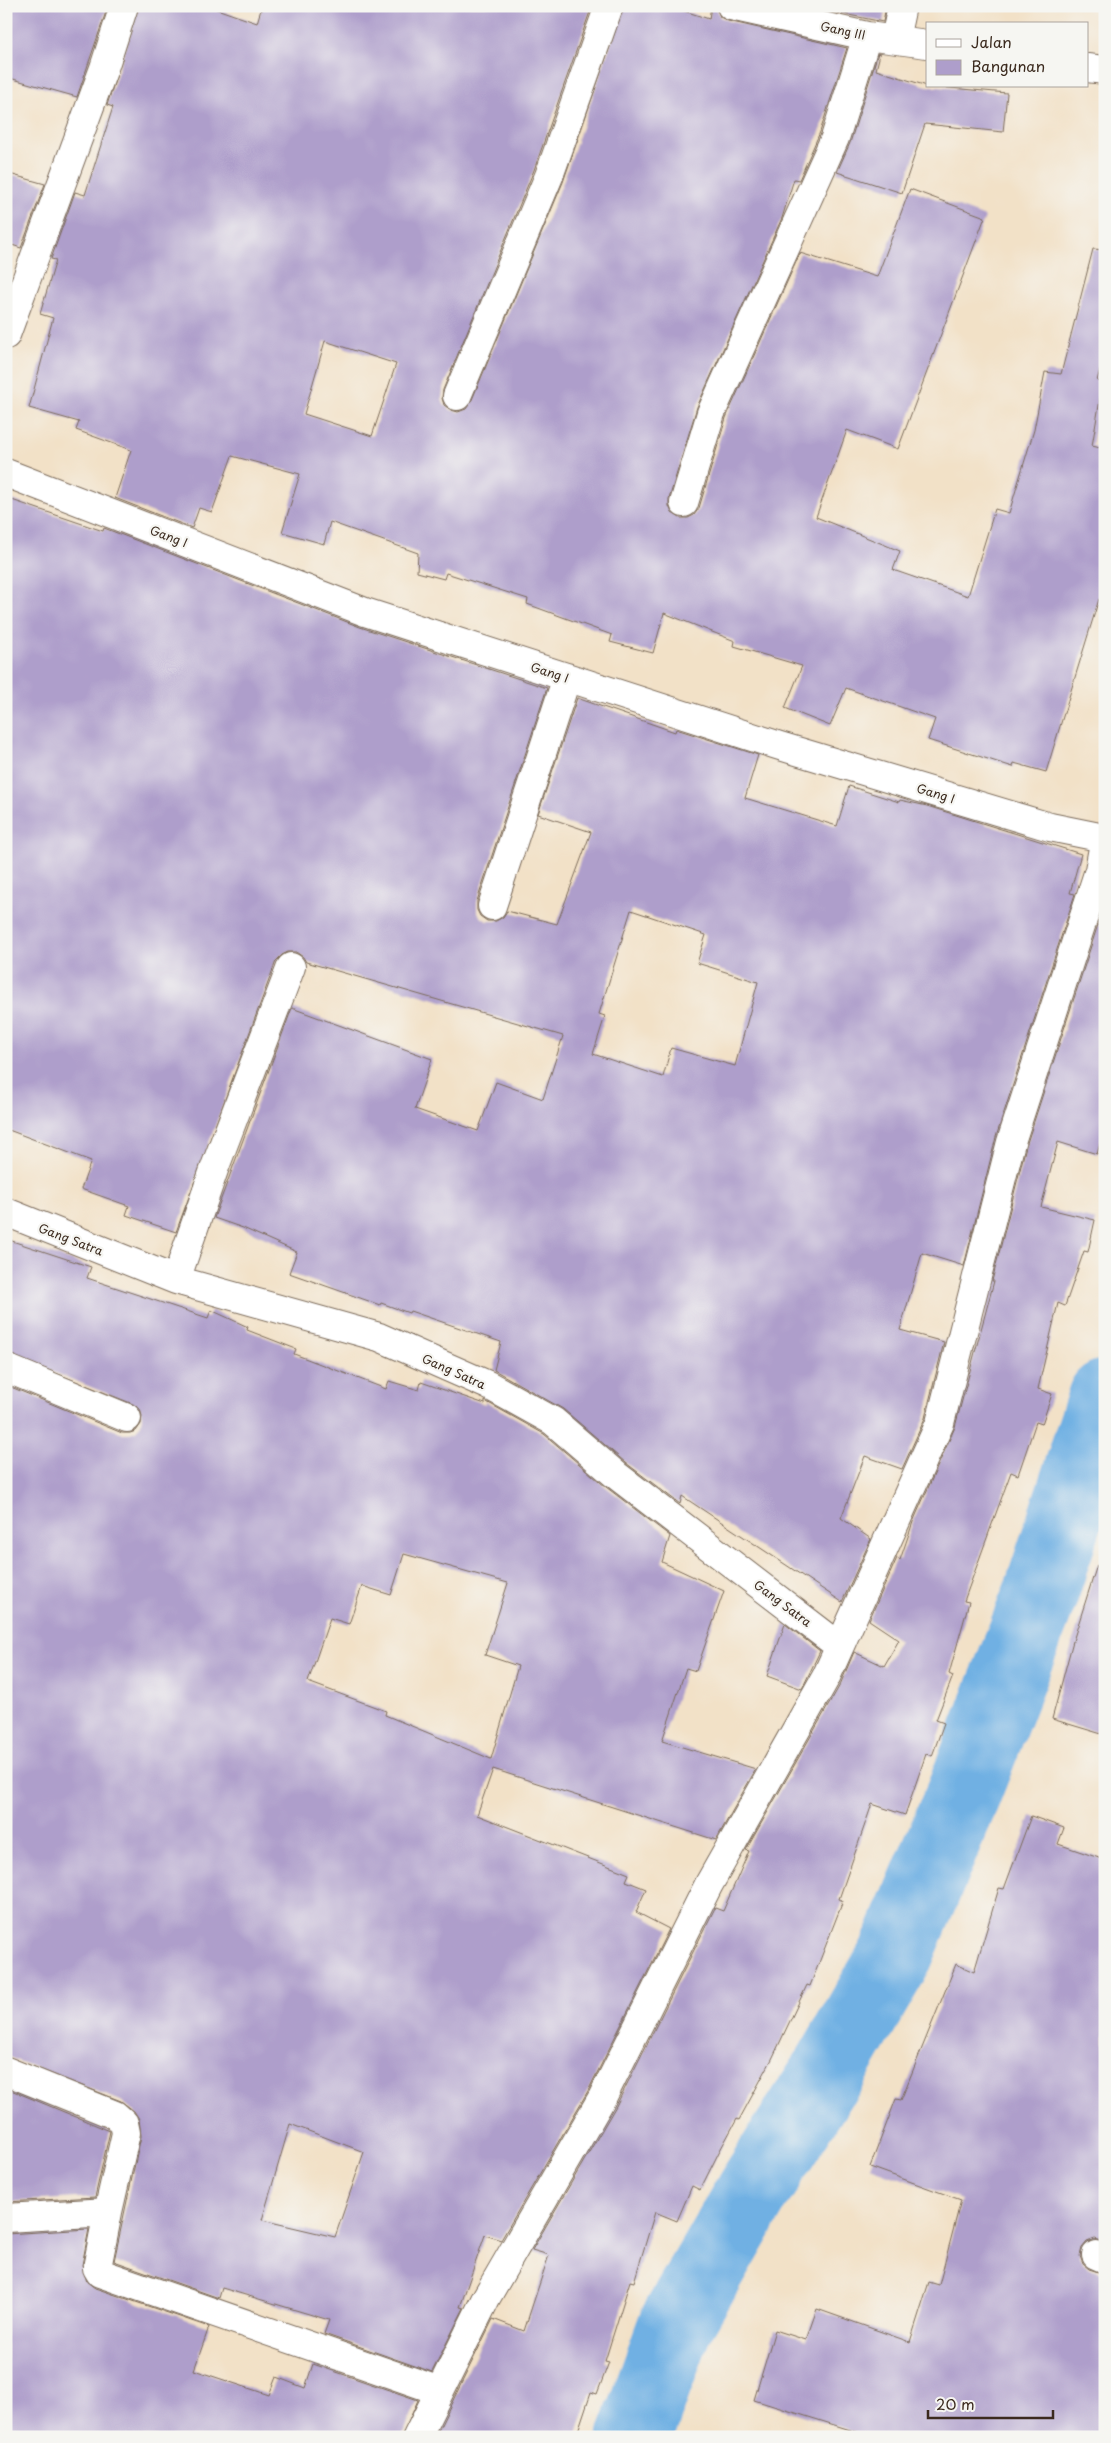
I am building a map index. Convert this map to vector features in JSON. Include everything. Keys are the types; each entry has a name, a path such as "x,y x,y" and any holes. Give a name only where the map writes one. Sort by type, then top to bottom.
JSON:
{"street":[{"path":"6,335 97,87 124,6"},
{"path":"457,396 549,176 609,6"},
{"name":"Gang III","path":"731,6 867,36 926,44"},
{"path":"895,39 902,6"},
{"path":"684,503 711,412 835,138 867,36"},
{"path":"1088,68 1105,70"},
{"name":"Gang I","path":"6,473 364,612 873,774 1050,827 1105,838"},
{"path":"492,906 567,677"},
{"path":"417,2437 486,2298 602,2098 709,1884 826,1677 940,1423 1011,1142 1100,870 1105,838"},
{"path":"176,1280 215,1167 291,967"},
{"name":"Gang Satra","path":"6,1212 176,1280 378,1338 488,1385 553,1421 616,1475 839,1646"},
{"path":"6,1368 127,1418"},
{"path":"6,2071 115,2115 124,2123 126,2133 97,2268 100,2273 440,2391"},
{"path":"6,2218 108,2212"}],"building":[{"path":"6,6 108,6 77,97 6,77"},
{"path":"139,6 208,6 257,23 262,6 592,6 534,170 443,390 442,398 444,405 458,412 466,409 471,402 563,182 624,6 669,6 709,19 711,6 716,6 720,17 728,21 847,48 820,132 799,180 794,179 782,218 697,407 669,499 669,506 672,513 680,518 688,518 694,515 699,508 726,418 800,253 877,277 910,189 985,217 898,449 847,430 816,517 900,551 893,570 968,596 995,509 1009,513 1034,430 1045,372 1061,374 1093,249 1105,250 1105,351 1097,381 1103,382 1092,446 1105,449 1105,600 1099,599 1046,772 1014,763 1013,767 928,740 935,719 846,688 830,726 785,708 802,666 734,646 735,641 664,613 653,653 610,642 612,635 527,604 528,599 446,573 444,579 417,572 418,553 330,522 324,544 282,532 300,474 232,456 212,512 199,508 192,528 115,498 131,450 76,430 79,422 29,408 53,318 40,314 56,260 51,259 75,192 85,195 113,107 107,105","holes":["325,341 396,364 372,436 304,414"]},
{"path":"805,6 886,6 883,22"},
{"path":"878,53 880,54 876,70 926,86 926,88 1007,93 1003,132 925,124 902,193 837,172 850,143"},
{"path":"6,173 45,184 21,248 6,243"},
{"path":"6,498 103,531 104,528 360,627 547,688 477,901 477,910 480,916 487,921 496,921 503,917 507,911 557,924 591,832 538,814 577,698 675,732 676,729 758,755 745,798 837,826 849,786 899,802 900,800 927,806 1081,854 1070,893 1075,894 996,1137 964,1266 922,1253 900,1330 944,1342 925,1418 902,1469 865,1456 841,1518 871,1539 842,1602 682,1496 680,1504 626,1463 563,1409 494,1370 501,1342 410,1311 409,1313 381,1303 380,1305 289,1273 297,1252 243,1228 214,1218 292,1008 432,1059 415,1109 478,1131 496,1082 543,1099 563,1036 306,962 296,952 288,952 282,955 276,961 176,1232 126,1215 129,1206 81,1189 91,1161 6,1129","holes":["631,910 706,935 697,963 758,982 735,1066 671,1048 663,1077 593,1054 605,1016 599,1014"]},
{"path":"1105,903 1105,1126 1097,1154 1058,1142 1041,1207 1095,1220 1088,1252 1084,1251 1065,1306 1058,1303 1038,1389 1052,1394 1042,1424 1036,1422 1018,1475 1011,1472 964,1601 969,1602 949,1674 953,1676 936,1720 944,1723 932,1756 926,1754 905,1815 872,1804 839,1899 843,1901 810,1986 807,1985 772,2059 739,2120 737,2119 700,2190 692,2186 677,2221 655,2212 634,2282 630,2281 605,2361 609,2362 597,2394 591,2392 576,2437 435,2437 493,2319 524,2331 549,2255 532,2250 616,2106 715,1908 723,1911 749,1851 746,1850 840,1685 854,1652 884,1666 899,1640 869,1620 897,1558 900,1560 913,1522 955,1427 994,1281 992,1281 1026,1146"},
{"path":"6,1239 91,1267 87,1278 208,1318 211,1310 248,1327 247,1330 296,1349 294,1354 386,1389 389,1381 419,1390 421,1382 485,1404 485,1401 544,1434 606,1487 670,1536 662,1562 724,1591 696,1671 686,1668 662,1741 756,1769 716,1840 493,1769 477,1815 629,1874 626,1881 646,1889 636,1912 669,1929 588,2091 501,2240 485,2235 460,2307 464,2308 432,2372 324,2334 329,2320 222,2288 219,2298 114,2261 141,2136 139,2119 134,2111 121,2101 6,2056 6,1385 122,1433 136,1431 141,1424 142,1416 140,1409 133,1404 6,1353","holes":["404,1554 508,1583 485,1655 518,1666 491,1759 385,1715 386,1711 308,1682 330,1618 349,1624 362,1586 391,1595","290,2124 364,2152 335,2237 262,2220"]},
{"path":"1097,1565 1105,1567 1105,1735 1052,1719 1073,1641"},
{"path":"785,1624 820,1651 802,1689 767,1676"},
{"path":"1031,1816 1064,1828 1058,1844 1105,1860 1105,2242 1095,2239 1087,2242 1082,2248 1080,2256 1083,2264 1089,2269 1105,2274 1105,2437 873,2437 754,2400 775,2330 806,2340 817,2309 910,2342 929,2282 939,2285 961,2200 870,2167 896,2099 901,2100 956,1964 974,1972 999,1888 1004,1889"},
{"path":"6,2088 110,2131 95,2197 6,2202"},
{"path":"89,2229 82,2265 87,2282 95,2288 209,2327 194,2370 269,2395 276,2377 305,2388 313,2364 418,2400 402,2437 6,2437 6,2234"}],"waterway":[{"path":"635,2437 675,2326 754,2189 827,2074 895,1957 964,1792 1041,1593 1105,1397"}]}
